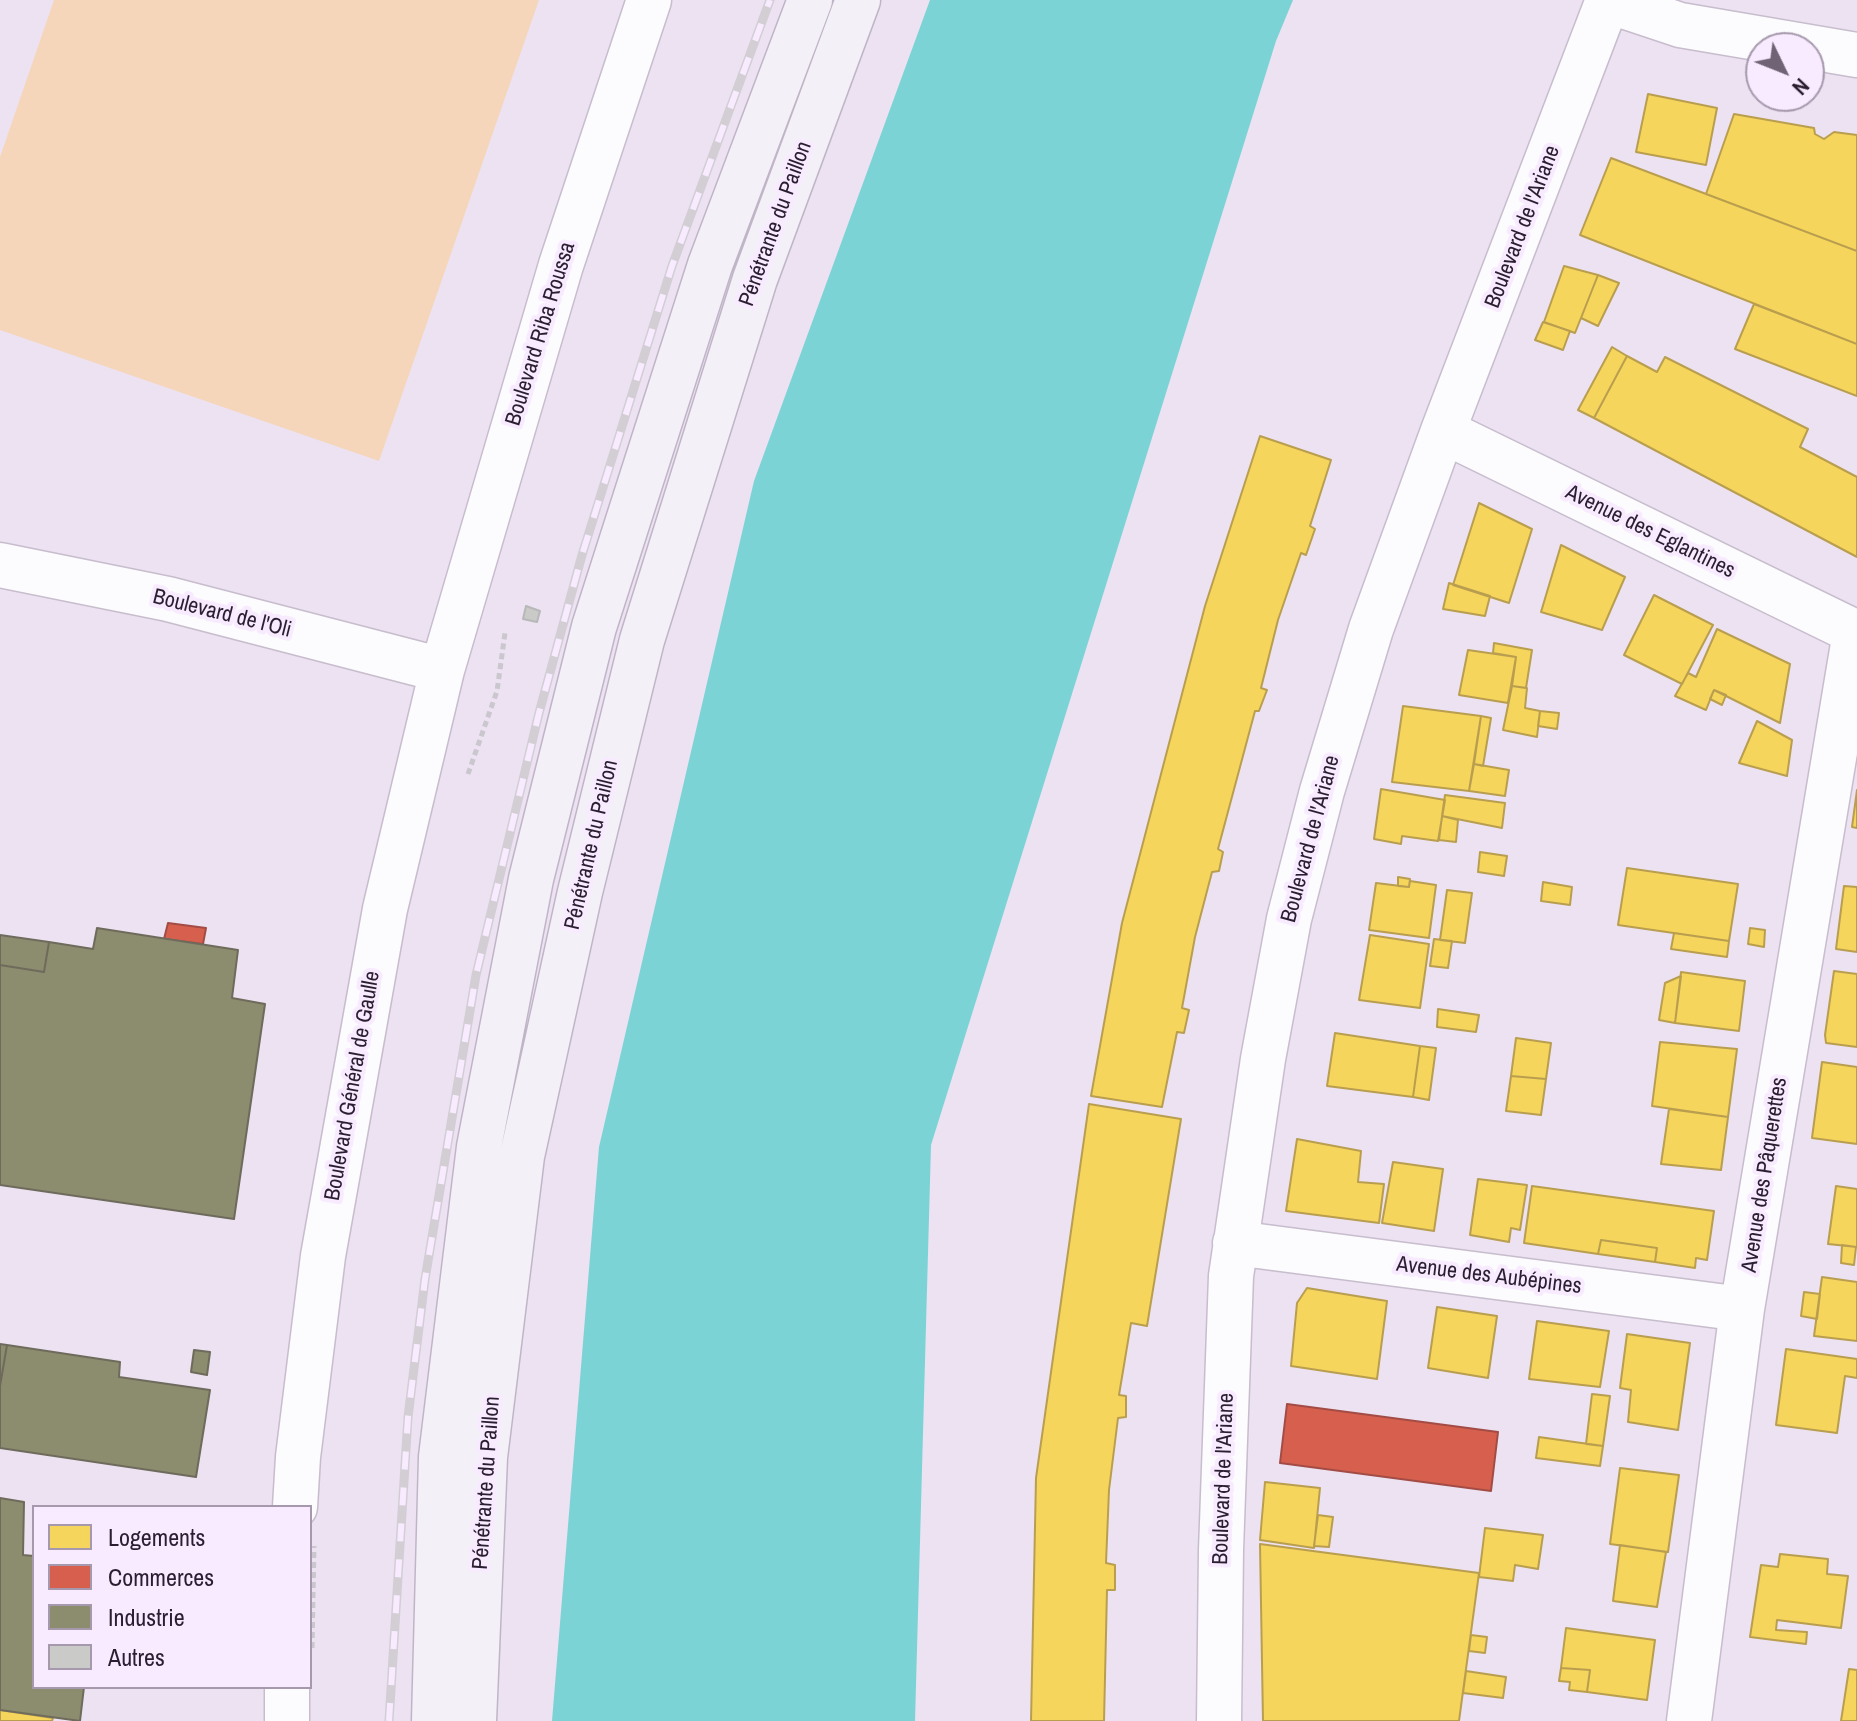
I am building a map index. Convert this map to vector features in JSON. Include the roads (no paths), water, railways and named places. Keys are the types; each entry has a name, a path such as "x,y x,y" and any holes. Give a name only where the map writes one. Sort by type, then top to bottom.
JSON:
{"main road":[{"name":"Pénétrante du Paillon","path":"434,1721 441,1457 479,1147 531,879 594,627 710,265 810,0"},
{"name":"Pénétrante du Paillon","path":"474,1721 485,1457 520,1171 577,907 642,640 755,279 858,0"}],"street":[{"name":"Boulevard Riba Roussa","path":"442,670 561,265 649,0"},
{"path":"1608,1 1680,25 1857,55"},
{"name":"Boulevard de l'Ariane","path":"1219,1721 1221,1550 1231,1276 1263,1059 1292,905 1322,791 1371,629 1443,431 1608,1"},
{"name":"Avenue des Eglantines","path":"1443,431 1856,632"},
{"name":"Boulevard de l'Oli","path":"0,565 168,599 442,670"},
{"name":"Avenue des Pâquerettes","path":"1689,1721 1742,1309 1856,632"},
{"name":"Boulevard Général de Gaulle","path":"302,1505 298,1457 325,1242 385,909 442,670"},
{"name":"Avenue des Aubépines","path":"1235,1243 1742,1309"},
{"path":"287,1721 296,1689"}],"water":[{"path":"930,0 1293,0 1276,41 931,1145 915,1721 552,1721 599,1147 754,481"}],"railway":[{"path":"389,1721 408,1417 425,1279 476,975 539,713 582,555 672,266 770,0"}]}
